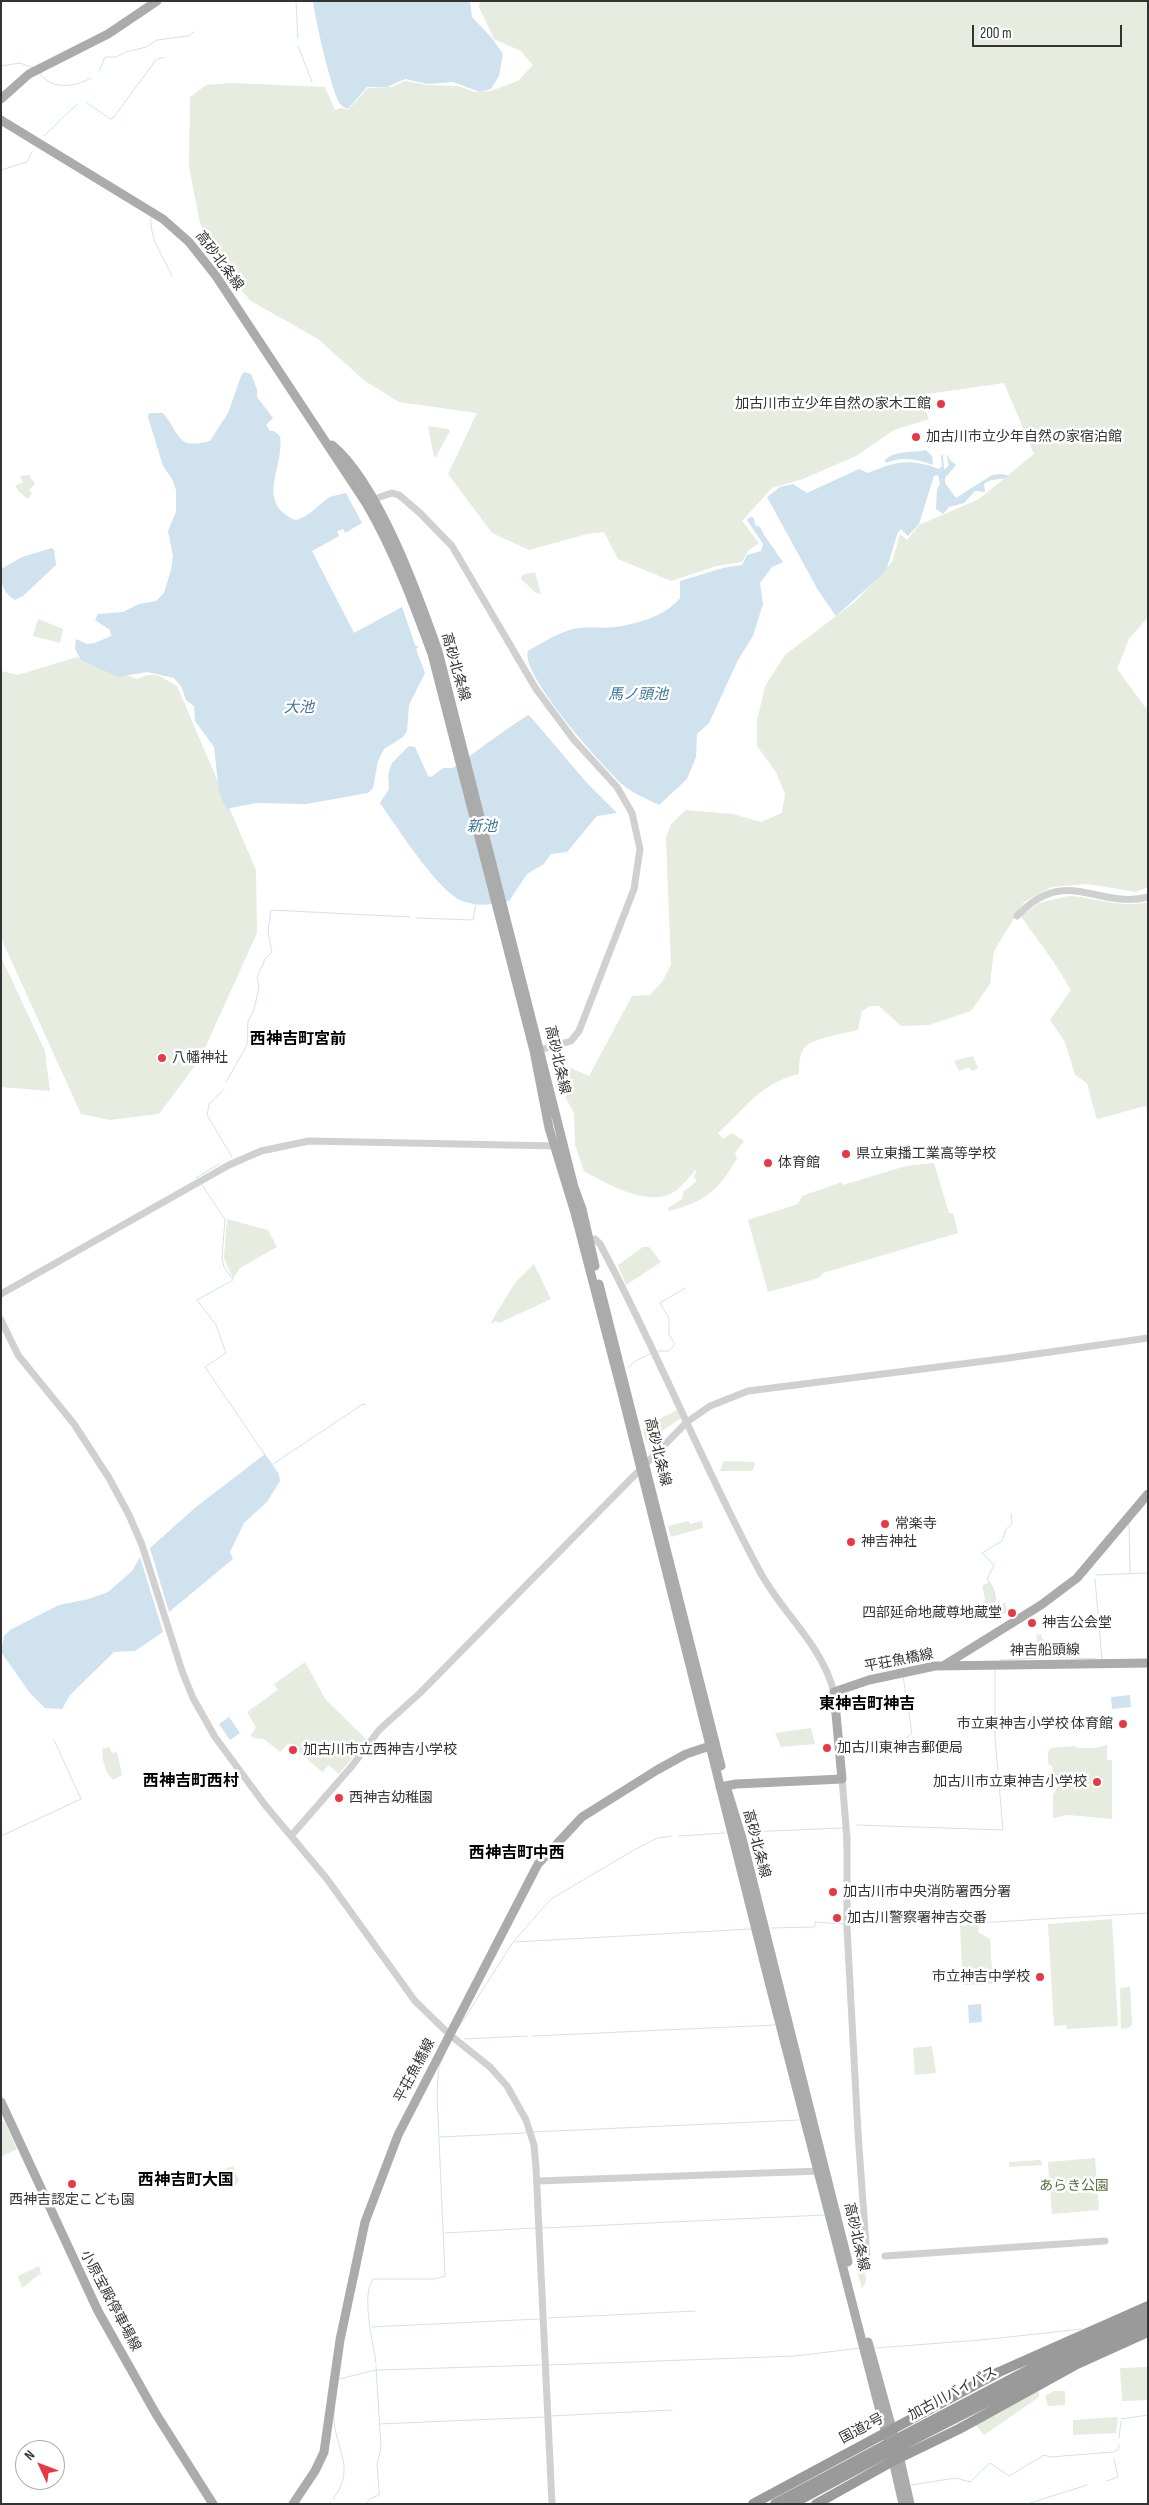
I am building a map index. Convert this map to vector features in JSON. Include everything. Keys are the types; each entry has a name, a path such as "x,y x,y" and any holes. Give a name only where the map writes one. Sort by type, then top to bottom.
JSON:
{"highway":[{"name":"国道2号","path":"753,2504 998,2372 1148,2306"},
{"name":"加古川バイパス","path":"792,2504 890,2455 900,2442 1063,2352 1148,2316"},
{"name":"加古川バイパス","path":"900,2442 1094,2347 1148,2324"},
{"path":"816,2504 890,2455 959,2430 1075,2365 1148,2332"},
{"path":"808,2504 878,2465 890,2455 905,2451 999,2403 1094,2347"},
{"path":"764,2504 880,2439 889,2431 904,2427 1022,2365 1063,2352"},
{"name":"加古川バイパス","path":"775,2504 890,2455"}],"main road":[{"path":"1,99 24,78 108,34 157,1"},
{"name":"高砂北条線","path":"1,120 152,213 189,242 216,276 318,433 345,456 369,501 412,599 432,654 460,753 723,1786"},
{"name":"高砂北条線","path":"643,1467 710,1746 741,1835 822,2171 889,2431 890,2455 903,2504"},
{"name":"平荘魚橋線","path":"834,1692 901,1672 943,1666 1041,1605 1077,1578 1148,1494"},
{"name":"神吉船頭線","path":"943,1666 1148,1663"},
{"path":"723,1786 842,1779 834,1692"},
{"name":"平荘魚橋線","path":"293,2504 315,2471 324,2452 338,2350 365,2222 398,2134 451,2036 538,1864 573,1824 603,1802 679,1758 710,1746"},
{"name":"小原宝殿停車場線","path":"1,2102 98,2311 156,2414 213,2504"},
{"name":"高砂北条線","path":"890,2455 910,2504"}],"street":[{"path":"369,501 392,493 399,495 420,513 452,546 536,689 574,740 625,798 636,824 640,850 634,889 579,1030 571,1041 537,1050"},
{"path":"1017,916 1025,906 1051,892 1072,889 1122,899 1148,897"},
{"path":"1,1294 230,1164 261,1151 309,1141 559,1146"},
{"path":"584,1240 594,1239 600,1244 760,1573 817,1652 827,1670 834,1692"},
{"path":"1,1320 18,1355 74,1424 109,1478 129,1515 142,1545 182,1671 205,1722 228,1758 332,1886 400,1984 451,2036 481,2058 499,2076 523,2113 535,2152 552,2504"},
{"path":"291,1836 352,1766 379,1730 420,1693 687,1422 710,1406 748,1391 1001,1360 1148,1338"},
{"path":"842,1779 846,1827 848,1928 858,2133 867,2258"},
{"path":"537,2180 822,2171"},
{"path":"884,2256 1105,2241"}],"green space":[{"path":"480,1 1148,1 1148,617 1129,639 1117,669 1148,711 1148,887 1136,892 1088,884 1052,887 1024,902 994,951 990,984 971,1011 929,1025 901,1026 879,1006 870,1006 862,1011 858,1030 822,1038 809,1044 802,1053 799,1074 785,1078 754,1097 718,1133 723,1139 732,1133 744,1141 735,1153 737,1158 717,1187 692,1204 669,1211 668,1208 682,1199 683,1192 697,1181 694,1177 697,1169 684,1184 672,1193 658,1197 635,1195 584,1171 575,1145 574,1113 561,1089 569,1067 589,1076 632,996 650,995 662,982 671,965 666,838 671,824 686,810 733,814 761,822 782,813 785,794 776,772 757,746 757,721 765,686 785,655 856,601 892,562 900,534 907,540 919,525 979,499 1034,454 1004,383 920,395 929,419 894,430 856,456 803,479 772,488 742,521 759,543 748,551 742,562 717,566 671,581 618,559 604,532 587,534 529,550 492,533 448,474 477,413 399,402 365,381 318,339 251,301 222,269 200,223 189,167 190,97 206,85 231,83 325,87 335,110 341,108 348,110 368,88 392,87 405,81 427,85 458,86 475,92 491,91 518,81 533,65 521,51 494,39 479,7"},
{"path":"428,426 448,429 450,431 436,457 434,457"},
{"path":"29,475 35,484 29,490 32,493 28,499 15,486 23,482 20,476"},
{"path":"535,572 541,594 536,593 521,579 522,575"},
{"path":"38,619 63,629 60,643 33,636"},
{"path":"77,657 137,679 149,675 162,677 177,686 256,870 257,933 200,1059 159,1114 110,1120 81,1114 1,938 1,671 18,675"},
{"path":"1068,896 1128,904 1148,902 1148,1110 1145,1106 1098,1119 1087,1083 1075,1075 1065,1042 1050,1020 1071,990 1022,918 1022,915 1039,903"},
{"path":"1,957 45,1051 50,1091 1,1087"},
{"path":"973,1056 978,1068 972,1071 969,1067 959,1071 954,1061"},
{"path":"934,1163 949,1213 953,1213 958,1233 823,1273 819,1278 768,1292 748,1220 798,1204 802,1196 842,1182 843,1185 906,1166"},
{"path":"227,1219 268,1230 277,1247 240,1268 233,1279 224,1258"},
{"path":"643,1247 649,1247 661,1262 626,1285 618,1265"},
{"path":"534,1264 551,1299 499,1323 496,1321 490,1324 514,1284"},
{"path":"677,1410 681,1418 646,1442 643,1428"},
{"path":"724,1461 754,1462 755,1465 752,1471 720,1471"},
{"path":"689,1521 690,1524 702,1521 703,1528 671,1537 668,1526"},
{"path":"989,1582 995,1594 994,1606 1005,1603 1008,1612 1001,1615 983,1606 985,1599 982,1586"},
{"path":"1041,1634 1042,1639 1049,1641 1050,1656 1040,1656 1036,1635"},
{"path":"305,1662 326,1700 367,1740 339,1774 329,1765 322,1772 289,1743 280,1752 264,1739 253,1738 251,1735 256,1727 247,1712 278,1690 274,1684"},
{"path":"811,1728 815,1744 781,1747 775,1733"},
{"path":"1107,1745 1107,1760 1112,1760 1112,1819 1068,1815 1053,1818 1053,1795 1057,1788 1052,1766 1048,1764 1048,1752 1051,1748 1075,1746 1077,1748 1095,1748"},
{"path":"109,1747 112,1753 117,1752 122,1775 113,1780 106,1769 103,1758 102,1749"},
{"path":"1112,1919 1118,2026 1067,2029 1066,2025 1054,2026 1048,1924"},
{"path":"979,1924 978,1932 990,1939 993,1984 963,1985 960,1926"},
{"path":"1130,1987 1132,2025 1129,2028 1121,2029 1120,1988"},
{"path":"932,2046 936,2073 915,2075 913,2048"},
{"path":"1,2121 4,2121 17,2149 1,2157"},
{"name":"あらき公園","path":"1095,2158 1099,2210 1052,2214 1048,2162"},
{"path":"1040,2160 1043,2165 1009,2167 1009,2162"},
{"path":"233,2166 239,2181 234,2187 225,2185 224,2169"},
{"path":"864,2262 866,2281 862,2289 855,2264"},
{"path":"39,2266 41,2273 22,2288 18,2276"},
{"path":"1148,2367 1148,2400 1122,2401 1120,2368"},
{"path":"1035,2390 1039,2392 1039,2397 984,2435 974,2423"},
{"path":"1054,2391 1065,2391 1065,2405 1048,2406 1045,2396"},
{"path":"1118,2417 1116,2433 1073,2435 1073,2420"}],"water":[{"path":"313,1 470,1 472,17 491,37 503,54 499,76 491,89 480,92 453,82 428,84 405,79 387,87 367,87 348,109 341,105 333,87 320,39"},
{"name":"大池","path":"244,372 251,374 257,389 257,397 273,418 266,425 270,431 274,431 280,436 274,494 276,503 283,512 295,520 299,519 310,513 328,498 346,493 362,523 345,533 343,529 337,531 339,536 312,551 354,633 402,607 415,645 419,647 416,649 425,673 409,705 407,731 403,737 384,749 378,761 373,788 368,793 306,804 256,803 226,809 219,792 214,747 195,721 194,706 186,700 181,686 174,678 147,672 118,677 81,660 75,649 76,639 87,644 95,643 111,636 110,630 95,620 98,614 123,612 139,604 156,601 164,593 173,556 168,531 176,512 176,490 172,479 163,466 148,417 149,413 163,413 184,442 199,443 210,441 228,413"},
{"path":"926,450 932,456 933,465 910,459 886,463 885,460 899,453"},
{"path":"946,453 956,465 945,478 945,483 956,498 992,475 1002,474 1009,476 987,482 984,484 985,492 975,491 964,503 949,507 943,514 936,509 937,490 940,483 938,475 934,476 919,524 908,536 901,529 898,532 886,571 836,616 818,590 767,497 780,487 793,484 807,493 859,469 868,473 887,466 911,462 939,469 942,466 941,456 943,454 944,470 949,465"},
{"name":"馬ノ頭池","path":"750,517 754,518 755,525 760,527 783,562 772,567 760,583 763,604 753,636 738,660 709,723 697,734 696,757 687,779 659,805 622,784 598,759 564,719 536,679 529,662 528,651 544,641 573,629 615,627 650,618 667,610 680,598 680,581 723,568 742,565 747,555 761,551 763,544 747,520"},
{"path":"52,548 56,565 23,596 15,600 7,594 1,579 1,569 22,557"},
{"name":"新池","path":"529,715 587,783 617,813 597,816 567,852 551,854 544,864 527,874 509,901 484,905 460,900 451,894 429,871 380,803 389,789 388,775 392,763 409,746 415,747 428,776 431,777 443,768 453,768"},
{"path":"265,1454 279,1474 280,1481 267,1502 244,1523 230,1552 233,1559 169,1612 150,1548 196,1507"},
{"path":"140,1557 163,1632 135,1651 114,1652 70,1695 62,1709 45,1708 30,1693 1,1652 4,1636 10,1630 59,1605 89,1599 108,1592 132,1571"},
{"path":"1130,1695 1131,1707 1112,1709 1111,1697"},
{"path":"229,1717 240,1733 230,1740 219,1724"},
{"path":"981,2004 982,2022 969,2023 968,2005"}],"waterway":[{"path":"296,1 298,38"},
{"path":"99,71 105,57 116,57 126,52 146,47 157,40 188,36 194,32"},
{"path":"298,46 312,82"},
{"path":"86,102 110,119 113,118 156,60 164,57"},
{"path":"1,66 20,63 34,68"},
{"path":"39,72 44,78 56,85 78,84 91,78"},
{"path":"44,136 77,104"},
{"path":"1,170 27,162 32,152"},
{"path":"151,215 154,240 172,276"},
{"path":"416,918 473,920 476,904"},
{"path":"226,1082 247,1045 248,1021 254,1010 259,987 257,978 265,959 272,952 268,932 271,910 410,917"},
{"path":"224,1089 209,1104 207,1115 232,1157"},
{"path":"196,1178 219,1164"},
{"path":"202,1185 225,1219 222,1258 224,1267 233,1280 197,1300 216,1325 226,1353 205,1367 265,1455"},
{"path":"658,1351 669,1351 675,1344 669,1335 669,1318 660,1303 685,1288"},
{"path":"628,1368 635,1361 650,1354"},
{"path":"273,1464 363,1404 366,1405"},
{"path":"983,1619 991,1614 995,1600 994,1592 987,1579 994,1565 982,1553 1002,1541 1006,1529 1012,1524 1011,1514"},
{"path":"1129,1524 1130,1573"},
{"path":"1096,1575 1148,1573"},
{"path":"1095,1579 1102,1660"},
{"path":"1000,1660 1056,1657 1097,1659"},
{"path":"857,1825 1003,1830 995,1738 995,1670"},
{"path":"903,1676 912,1733 906,1738"},
{"path":"1,1836 81,1799 54,1740"},
{"path":"747,1832 843,1828 844,1846"},
{"path":"679,1836 725,1833"},
{"path":"459,2027 513,1942 551,1899 657,1838 672,1836"},
{"path":"959,1924 1148,1913"},
{"path":"771,1928 815,1927 815,1922 844,1924"},
{"path":"515,1942 751,1929"},
{"path":"533,2036 775,2025"},
{"path":"465,2039 527,2036"},
{"path":"376,2363 368,2307 368,2296 373,2279 434,2279 445,2276 437,2093 439,2067 445,2053"},
{"path":"532,2132 799,2120"},
{"path":"440,2137 526,2133"},
{"path":"542,2228 824,2215"},
{"path":"445,2233 536,2228"},
{"path":"548,2318 695,2311"},
{"path":"372,2327 539,2319"},
{"path":"875,2348 981,2340 1082,2329"},
{"path":"548,2365 795,2356 861,2348"},
{"path":"339,2379 376,2370 541,2365"},
{"path":"366,2504 370,2499 379,2495 377,2464 381,2448 376,2366"},
{"path":"550,2416 672,2410"},
{"path":"333,2499 344,2476 342,2455 334,2423 334,2411"},
{"path":"1121,2419 1148,2415"},
{"path":"379,2424 544,2417"},
{"path":"1119,2438 1121,2421"},
{"path":"911,2485 956,2478 970,2482 990,2463 1009,2476 1044,2455 1050,2457 1113,2452 1118,2450 1119,2444"},
{"path":"1107,2481 1118,2477 1114,2459"},
{"path":"1027,2504 1087,2485"}],"place":[{"name":"加古川市立少年自然の家木工館","path":"941,404"},
{"name":"加古川市立少年自然の家宿泊館","path":"916,437"},
{"name":"八幡神社","path":"162,1058"},
{"name":"県立東播工業高等学校","path":"846,1154"},
{"name":"体育館","path":"768,1163"},
{"name":"常楽寺","path":"885,1524"},
{"name":"神吉神社","path":"851,1542"},
{"name":"四部延命地蔵尊地蔵堂","path":"1012,1613"},
{"name":"神吉公会堂","path":"1032,1623"},
{"name":"市立東神吉小学校 体育館","path":"1123,1724"},
{"name":"加古川東神吉郵便局","path":"827,1748"},
{"name":"加古川市立西神吉小学校","path":"293,1750"},
{"name":"加古川市立東神吉小学校","path":"1097,1782"},
{"name":"西神吉幼稚園","path":"339,1798"},
{"name":"加古川市中央消防署西分署","path":"833,1892"},
{"name":"加古川警察署神吉交番","path":"837,1918"},
{"name":"市立神吉中学校","path":"1040,1977"},
{"name":"西神吉認定こども園","path":"72,2184"}],"district":[{"name":"西神吉町宮前","path":"298,1040"},
{"name":"東神吉町神吉","path":"867,1705"},
{"name":"西神吉町西村","path":"191,1782"},
{"name":"西神吉町中西","path":"517,1854"},
{"name":"西神吉町大国","path":"186,2181"}]}
